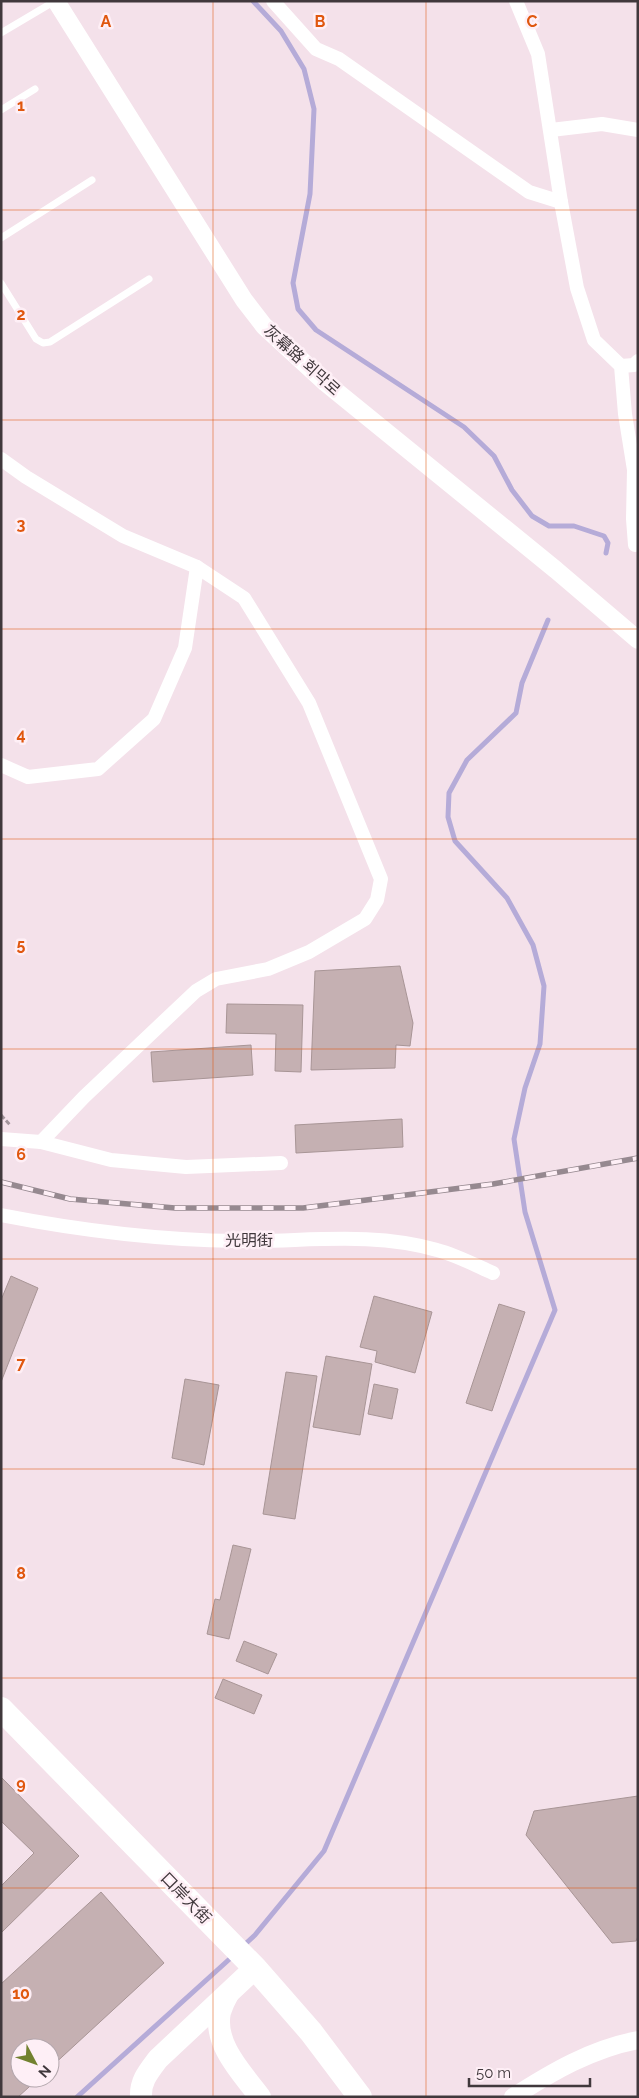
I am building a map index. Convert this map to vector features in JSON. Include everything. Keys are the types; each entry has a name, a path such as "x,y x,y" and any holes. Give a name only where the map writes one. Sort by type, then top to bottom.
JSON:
{"highway":[{"name":"口岸大街","path":"1,1709 244,1956 311,2032 360,2097"}],"main road":[{"path":"244,1956 220,2012 219,2028 222,2041 230,2057 260,2097"},
{"path":"141,2097 140,2090 146,2074 158,2059 228,1993"}],"street":[{"name":"灰幕路 회막로","path":"55,1 244,300 264,326 326,383 631,624 638,640"},
{"path":"273,1 316,50 339,58 528,192 561,202"},
{"path":"516,1 538,54 561,202 577,288 594,340 621,366 625,414 634,470 633,519 635,545 638,543"},
{"path":"551,130 602,124 638,130"},
{"path":"621,366 634,365 638,361"},
{"path":"1,459 26,477 123,536 197,567 244,598 309,703 381,879 377,900 365,920 309,952 268,969 216,979 196,991 84,1097 41,1142"},
{"path":"1,765 28,777 98,769 154,719 185,648 197,567"},
{"path":"1,1139 41,1142 111,1160 177,1166 281,1162"},
{"name":"光明街","path":"1,1215 57,1226 219,1240 314,1238 394,1241 438,1250 493,1273"},
{"path":"512,2097 561,2067 599,2050 638,2040"}],"lane":[{"path":"1,33 55,1"},
{"path":"1,110 34,89"},
{"path":"1,238 92,180"},
{"path":"1,283 36,339 43,343 50,342 149,279"}],"building":[{"path":"400,966 413,1023 410,1046 396,1045 395,1068 311,1070 315,971"},
{"path":"227,1004 303,1005 301,1072 275,1071 276,1034 226,1033"},
{"path":"251,1045 253,1075 153,1082 151,1052"},
{"path":"402,1119 403,1147 296,1153 295,1125"},
{"path":"11,1276 38,1288 1,1382 1,1300"},
{"path":"374,1296 432,1312 415,1373 375,1362 377,1351 360,1347"},
{"path":"499,1304 525,1312 492,1411 466,1403"},
{"path":"326,1356 372,1364 360,1435 313,1427"},
{"path":"286,1372 317,1376 295,1519 263,1514"},
{"path":"185,1379 219,1385 204,1465 172,1458"},
{"path":"374,1384 398,1389 392,1419 368,1414"},
{"path":"233,1545 251,1549 229,1639 207,1634 215,1599 220,1600"},
{"path":"244,1641 277,1654 268,1674 236,1661"},
{"path":"223,1679 262,1695 254,1714 215,1698"},
{"path":"1,1777 79,1856 1,1933 1,1886 34,1853 1,1821"},
{"path":"638,1796 638,1936 636,1941 612,1943 526,1835 534,1811"},
{"path":"101,1892 164,1963 60,2059 60,2038 10,2038 10,2088 28,2088 18,2097 1,2097 1,1984"}],"waterway":[{"path":"253,1 281,31 304,69 314,109 310,194 293,283 298,309 316,330 464,427 494,456 512,490 532,516 549,526 574,526 604,536 608,543 606,553"},
{"path":"242,1947 255,1935 324,1851 555,1310 525,1212 514,1139 525,1088 540,1044 544,986 533,945 507,898 455,841 448,817 449,793 467,760 516,713 522,683 548,620"},
{"path":"77,2097 234,1955"}],"railway":[{"path":"1,1182 70,1199 175,1208 303,1208 493,1184 638,1158"}]}
